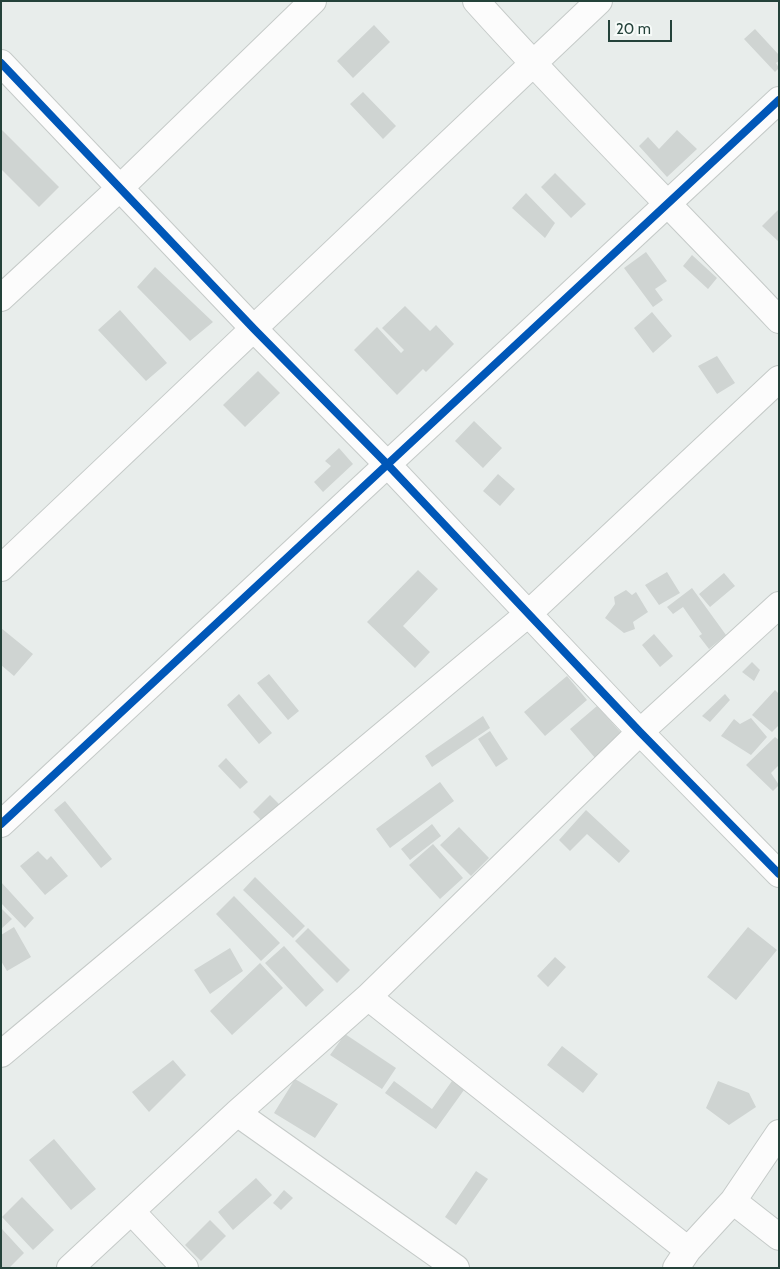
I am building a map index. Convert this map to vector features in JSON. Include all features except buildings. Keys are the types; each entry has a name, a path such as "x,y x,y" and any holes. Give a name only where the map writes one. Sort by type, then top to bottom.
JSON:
{"street":[{"path":"1,298 121,188 313,1"},
{"path":"476,1 534,65 779,320"},
{"path":"1,568 534,65 599,1"},
{"path":"1,63 254,329 388,465 640,732 779,874"},
{"path":"1,824 779,100"},
{"path":"1,1054 528,614 779,379"},
{"path":"70,1268 237,1113 368,997 640,732 779,605"},
{"path":"368,997 682,1259 733,1201 779,1133"},
{"path":"237,1113 456,1268"},
{"path":"733,1201 779,1237"},
{"path":"132,1212 185,1268"}],"cycle path":[{"path":"1,63 254,329 388,465 640,732 779,874"},
{"path":"1,824 779,100"}]}
